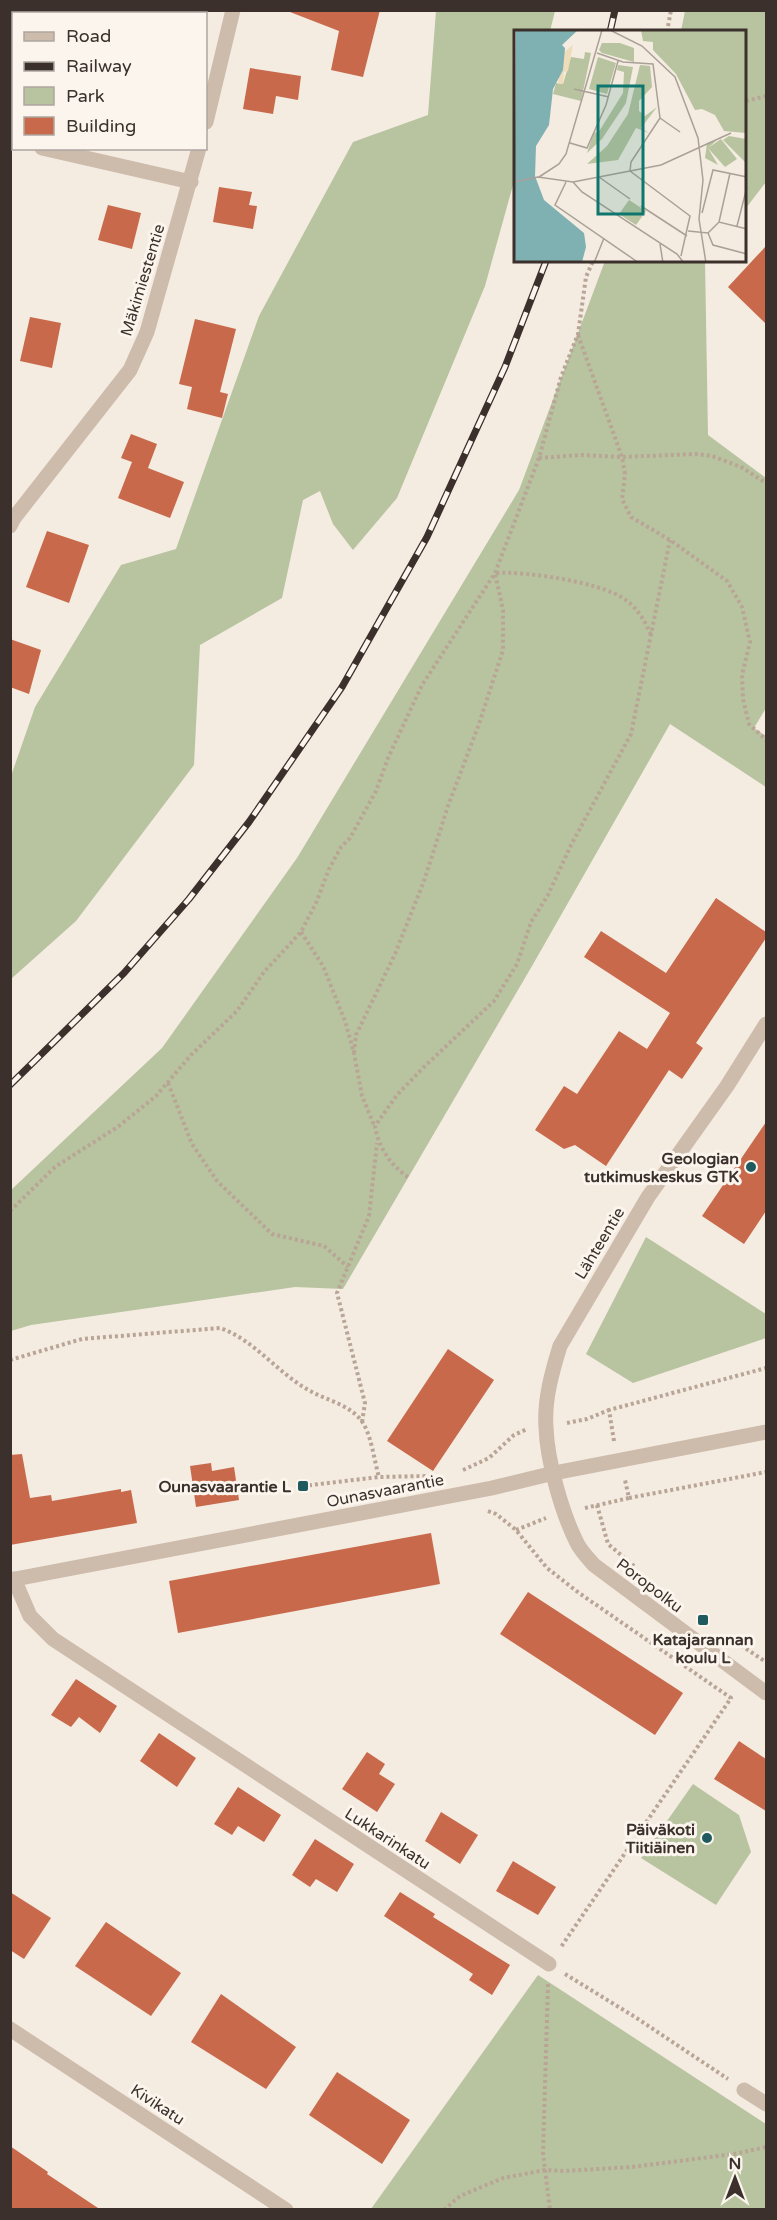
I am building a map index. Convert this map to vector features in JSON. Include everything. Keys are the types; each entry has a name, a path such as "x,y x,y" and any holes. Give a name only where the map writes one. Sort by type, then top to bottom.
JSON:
{"street":[{"path":"207,118 233,10"},
{"path":"51,150 191,182"},
{"name":"Mäkimiestentie","path":"10,526 130,370 147,332 199,150"},
{"name":"Lähteentie","path":"554,1473 545,1426 547,1400 552,1371 565,1336 648,1197 726,1086 766,1024"},
{"name":"Ounasvaarantie","path":"12,1579 492,1488 554,1473 766,1432"},
{"name":"Poropolku","path":"554,1473 565,1513 578,1545 594,1565 766,1693"},
{"name":"Lukkarinkatu","path":"12,1579 30,1616 53,1639 549,1964"},
{"name":"Kivikatu","path":"10,2029 286,2210"},
{"path":"744,2090 766,2104"}],"path":[{"path":"667,30 671,10"},
{"path":"747,101 766,96"},
{"path":"10,1211 55,1167 119,1126 156,1096 191,1055 237,1011 264,972 301,932 316,903 329,869 341,847 350,838 376,791 388,758 422,685 495,573 539,458 561,377 578,334 586,277 593,262"},
{"path":"578,334 622,457 625,474 622,499 631,517 670,540 726,581 742,607 750,642 742,675 742,699 749,724 766,740"},
{"path":"539,458 581,455 622,457 696,454 712,456 741,467 766,483"},
{"path":"375,1126 397,1095 494,1001 517,964 531,922 548,895 571,844 631,734 670,540"},
{"path":"495,573 514,572 603,590 622,598 640,613 652,636"},
{"path":"354,1053 356,1035 395,954 424,881 503,650 503,610 495,573"},
{"path":"301,932 323,966 345,1021 362,1096 375,1126 377,1142 369,1216 337,1293 365,1403 362,1422 379,1477"},
{"path":"168,1083 192,1144 217,1181 272,1234 324,1246 348,1267"},
{"path":"377,1142 390,1160 408,1177"},
{"path":"10,1360 82,1339 220,1328 240,1338 283,1373 311,1392 350,1410 362,1422"},
{"path":"455,1472 489,1458 514,1435 528,1429 587,1419 609,1410 766,1368"},
{"path":"609,1410 612,1434 629,1498"},
{"path":"642,1572 608,1544 597,1505 766,1472"},
{"path":"303,1486 379,1477 436,1475"},
{"path":"496,1514 516,1530 547,1568 579,1593 731,1698 549,1964 543,2153 550,2210"},
{"path":"516,1530 546,1518"},
{"path":"732,1638 766,1662"},
{"path":"549,1964 635,2017 744,2090"},
{"path":"444,2210 460,2196 503,2178 545,2170 632,2167 734,2154 766,2147"}],"green space":[{"path":"11,10 207,11 12,12 12,112 10,111"},
{"path":"436,11 555,11 550,30 514,30 514,181 485,286 397,498 353,550 333,524 320,491 303,500 282,598 200,645 194,765 76,921 11,979 11,776 35,707 121,565 176,549 259,316 353,142 428,115"},
{"path":"685,11 766,11 766,182 747,207 747,30 681,30"},
{"path":"605,262 705,262 708,435 766,478 766,708 754,728 766,736 766,787 670,724 343,1289 295,1287 31,1325 11,1331 11,1190 162,1048 297,858 519,490"},
{"path":"646,1237 766,1314 766,1338 633,1383 586,1354"},
{"path":"693,1784 739,1815 751,1852 716,1905 641,1858"},
{"path":"538,1975 766,2124 766,2209 371,2209"}],"building":[{"path":"290,10 380,10 363,77 331,70 339,31 290,12"},
{"path":"250,68 301,76 298,100 276,96 273,114 243,109"},
{"path":"219,187 252,192 249,205 257,206 253,229 213,222"},
{"path":"108,205 141,213 132,249 98,240"},
{"path":"766,246 766,324 728,287"},
{"path":"30,317 61,323 52,368 20,361"},
{"path":"195,319 236,329 220,392 228,394 222,418 187,409 192,387 179,384"},
{"path":"131,434 157,444 148,468 184,482 170,518 118,498 132,462 121,458"},
{"path":"47,531 89,545 69,603 26,587"},
{"path":"10,639 41,650 29,694 10,687"},
{"path":"716,898 766,932 766,938 696,1043 703,1048 682,1079 669,1070 606,1166 575,1145 564,1149 535,1130 564,1086 577,1094 619,1031 647,1049 670,1013 584,957 601,931 666,973"},
{"name":"Geologian tutkimuskeskus GTK","path":"766,1122 766,1211 744,1244 702,1216"},
{"path":"448,1349 494,1380 433,1471 387,1441"},
{"path":"22,1454 30,1498 51,1495 52,1501 121,1489 121,1492 131,1490 137,1523 10,1545 10,1455"},
{"path":"211,1463 212,1471 234,1467 239,1500 196,1507 190,1466"},
{"path":"431,1533 440,1584 178,1633 169,1581"},
{"path":"528,1592 683,1693 655,1735 500,1634"},
{"path":"76,1679 117,1706 100,1733 79,1717 71,1727 51,1715"},
{"path":"159,1733 196,1758 177,1787 140,1761"},
{"path":"739,1741 766,1759 766,1811 714,1779"},
{"path":"367,1752 385,1764 379,1774 395,1784 377,1812 342,1789"},
{"path":"238,1787 281,1815 264,1842 238,1826 232,1835 214,1824"},
{"path":"441,1812 478,1835 460,1864 425,1841"},
{"path":"315,1839 354,1864 337,1892 316,1879 310,1887 292,1875"},
{"path":"513,1861 556,1887 538,1915 496,1891"},
{"path":"10,1892 51,1918 24,1959 10,1950"},
{"path":"400,1892 435,1914 433,1917 510,1965 492,1995 469,1980 473,1974 384,1916"},
{"path":"106,1922 181,1973 151,2016 75,1966"},
{"path":"221,1994 296,2047 266,2089 191,2042"},
{"path":"337,2072 410,2120 382,2164 309,2115"},
{"path":"10,2146 48,2172 47,2174 101,2210 10,2210"}],"railway":[{"path":"610,30 615,10"},
{"path":"10,1085 124,973 189,899 249,822 342,687 427,537 505,367 546,262"}],"place":[{"name":"Geologian tutkimuskeskus GTK","path":"751,1167"},
{"name":"Ounasvaarantie L","path":"303,1486"},
{"name":"Katajarannan koulu L","path":"703,1620"},
{"name":"Päiväkoti Tiitiäinen","path":"707,1838"}]}
